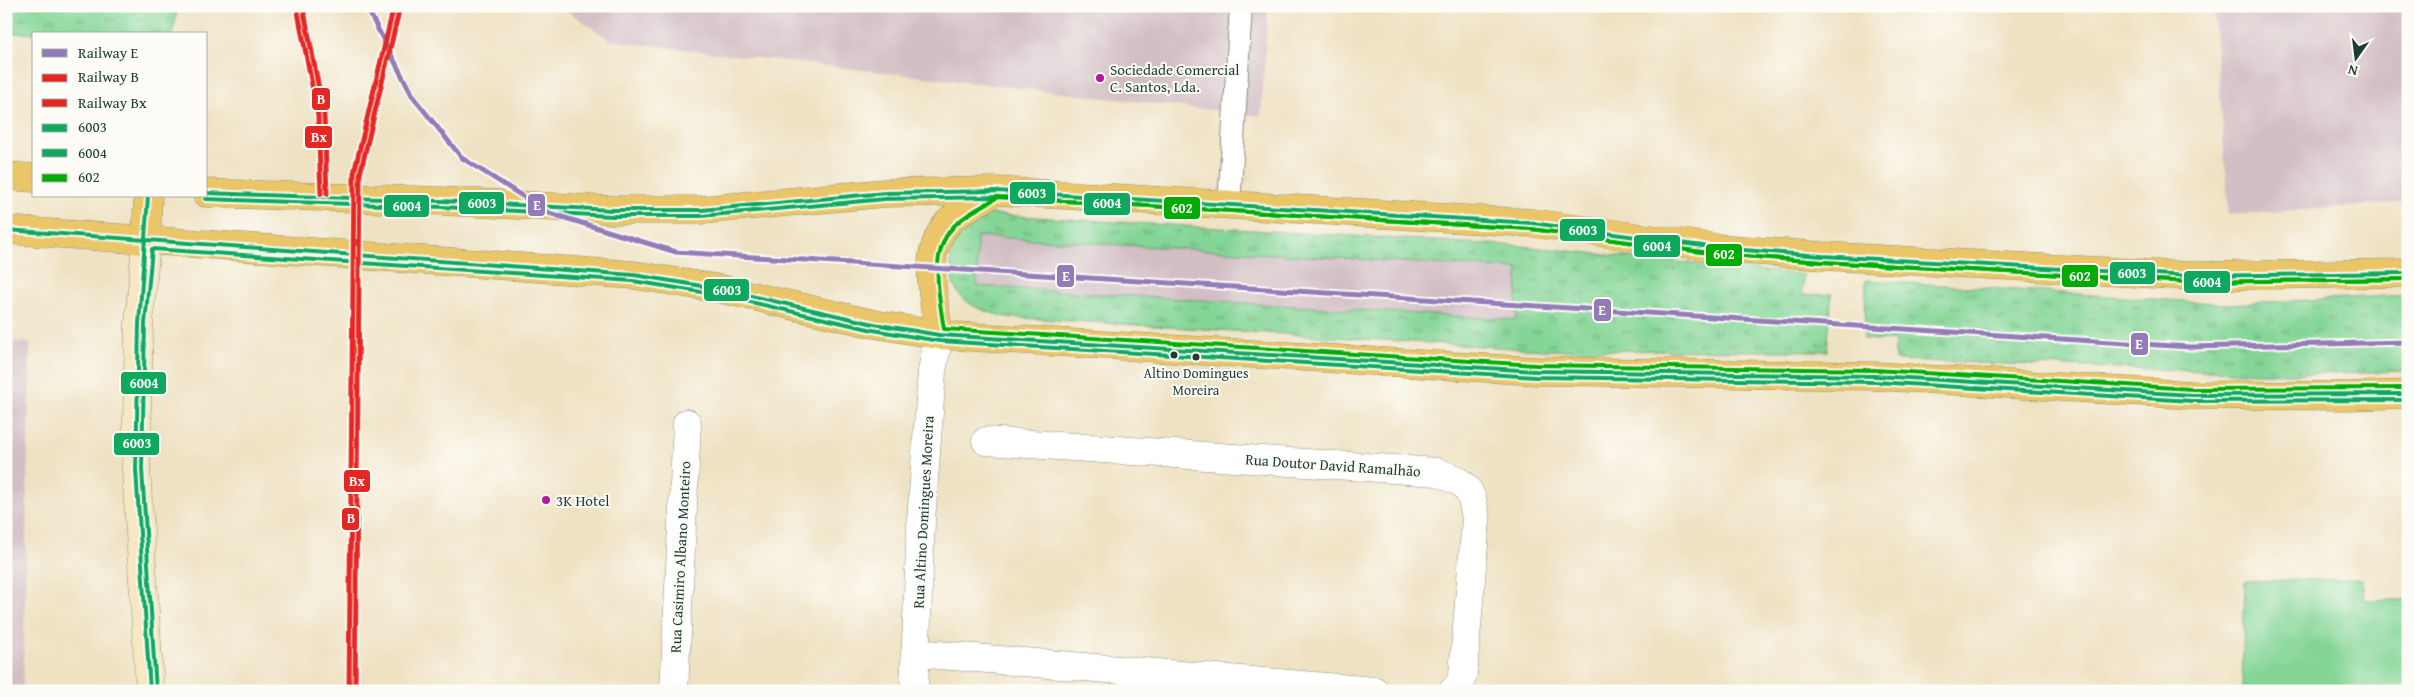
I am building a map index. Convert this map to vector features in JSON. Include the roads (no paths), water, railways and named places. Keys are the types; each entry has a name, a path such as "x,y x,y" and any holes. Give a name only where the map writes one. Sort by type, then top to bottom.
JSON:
{"main road":[{"path":"6,176 32,178"},
{"path":"939,335 932,291 932,265 937,240 948,222 996,191"},
{"path":"208,193 442,201 612,210 701,210 885,192 996,191 1229,206 1532,222 1718,248 1958,264 2191,276 2408,273"},
{"path":"148,198 139,324 136,469 150,691"},
{"path":"6,230 146,242 634,275 721,289 874,324 939,335 1536,371 1874,376 2192,395 2349,396 2408,394"}],"street":[{"name":"Rua Altino Domingues Moreira","path":"914,691 921,521 932,371 939,335"},
{"name":"Rua Casimiro Albano Monteiro","path":"674,691 687,423"},
{"name":"Rua Doutor David Ramalhão","path":"986,441 1437,472 1459,480 1472,496 1476,519 1463,674 1460,683 1453,691"},
{"path":"915,653 1375,691"}],"lane":[{"path":"1229,206 1241,6"}],"rail line":[{"name":"B","path":"303,6 324,115 327,194"},
{"name":"E","path":"366,6 413,97 462,158 549,213 676,252 2190,347 2408,342"},
{"name":"B","path":"349,691 354,173 394,6"},
{"name":"Bx","path":"297,7 318,116 321,194"},
{"name":"Bx","path":"355,691 360,174 400,7"}],"place":[{"name":"Sociedade Comercial C. Santos, Lda.","path":"1100,78"},
{"name":"Altino Domingues Moreira","path":"1196,357"},
{"name":"3K Hotel","path":"546,500"}]}
